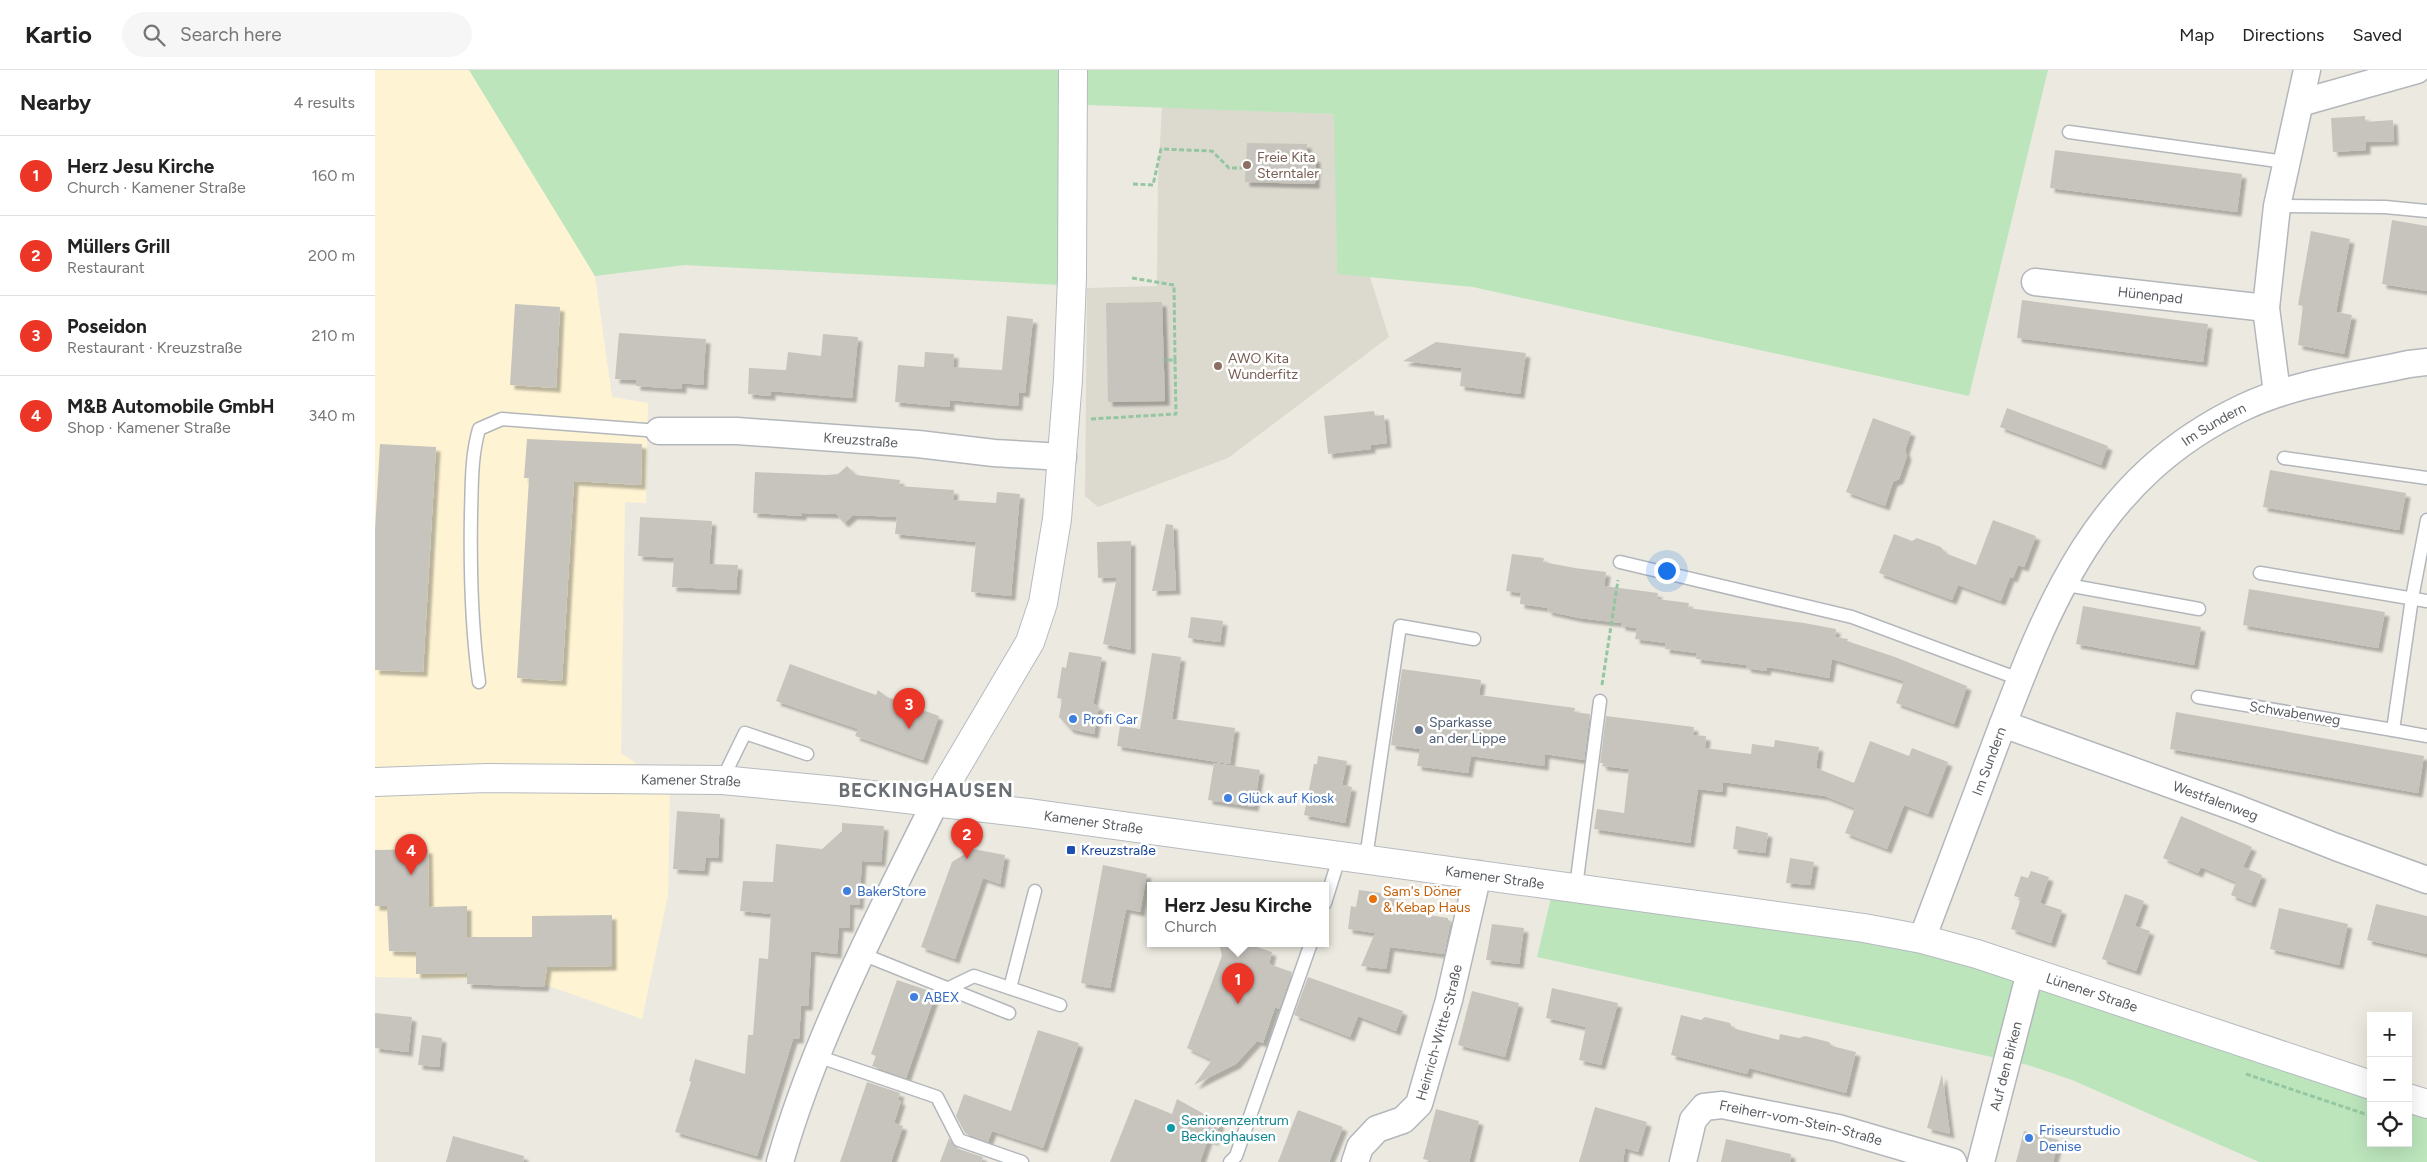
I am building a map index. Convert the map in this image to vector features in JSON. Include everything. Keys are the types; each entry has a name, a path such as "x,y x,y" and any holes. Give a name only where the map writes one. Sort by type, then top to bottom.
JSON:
{"main road":[{"path":"935,803 1030,642 1043,604 1057,519 1066,416 1071,278 1073,70"},
{"name":"Kamener Straße","path":"375,782 487,778 723,780 1028,813 1808,920"},
{"name":"Lünener Straße","path":"1808,920 1922,939 2030,972 2367,1084"},
{"path":"2412,1099 2427,1104"}],"street":[{"path":"2277,393 2266,308 2277,206 2285,162 2307,70"},
{"path":"2300,103 2417,70"},
{"name":"Hünenpad","path":"2035,282 2266,308"},
{"name":"Im Sundern","path":"1922,939 2019,679 2062,584 2091,535 2139,480 2180,446 2213,423 2277,393 2409,364 2427,362"},
{"name":"Kreuzstraße","path":"659,432 737,432 918,444 994,453 1063,457"},
{"name":"Westfalenweg","path":"2003,724 2239,809 2354,854 2427,878"},
{"path":"779,1162 817,1056 862,954 935,803"},
{"name":"Heinrich-Witte-Straße","path":"1355,1162 1360,1147 1377,1129 1403,1120 1419,1104 1449,1000 1478,874"},
{"name":"Auf den Birken","path":"1981,1162 2030,972"},
{"name":"Freiherr-vom-Stein-Straße","path":"1683,1162 1693,1120 1704,1107 1723,1105 1838,1128 1953,1162"}],"lane":[{"path":"2069,132 2285,162"},
{"path":"2277,206 2385,207 2427,211"},
{"path":"479,682 472,634 470,565 472,452 479,429 501,418 659,432"},
{"path":"2284,458 2427,478"},
{"path":"2393,730 2412,598 2427,520"},
{"path":"1620,562 1853,617 2019,679"},
{"path":"2260,573 2427,601"},
{"path":"2062,584 2199,609"},
{"path":"1329,896 1353,857 1400,626 1475,639"},
{"name":"Schwabenweg","path":"2198,697 2427,736"},
{"path":"1576,887 1600,701"},
{"path":"723,780 745,733 807,754"},
{"path":"1010,988 1035,891"},
{"path":"1230,1162 1236,1156 1310,947"},
{"path":"862,954 1009,1013"},
{"path":"947,989 974,976 1060,1005"},
{"path":"817,1056 937,1097 959,1140 1021,1162"}],"path":[{"path":"1133,184 1153,185 1161,149 1212,151 1229,168 1246,168"},
{"path":"1066,416 1092,419 1176,414 1174,285 1132,278"},
{"path":"1163,360 1175,360"},
{"path":"1600,701 1620,562"},
{"path":"2240,1071 2367,1115"}],"shaded area":[{"path":"375,70 469,70 595,276 612,397 648,403 646,503 625,502 621,753 670,787 668,895 642,1019 535,981 375,977"},
{"name":"AWO Kita Wunderfitz","path":"1162,107 1335,114 1337,273 1370,277 1389,337 1228,458 1098,507 1085,496 1087,288 1157,286 1158,180"}],"green space":[{"path":"469,70 2048,70 1969,396 1473,287 1337,274 1334,114 1062,104 1059,285 685,265 595,276"},
{"path":"1557,872 1893,929 2367,1077 2367,1147 2412,1147 2412,1090 2427,1094 2427,1162 2259,1162 2072,1080 2028,1065 1537,957"}],"building":[{"path":"2365,116 2365,122 2393,120 2394,141 2366,142 2366,150 2333,152 2331,118"},
{"path":"1247,143 1307,144 1307,158 1316,158 1315,184 1245,182"},
{"path":"2055,150 2242,174 2237,212 2050,188"},
{"path":"2392,220 2427,226 2427,291 2382,284"},
{"path":"2311,231 2350,239 2336,312 2352,315 2344,354 2298,345 2303,306 2298,305"},
{"path":"2022,300 2208,324 2203,362 2017,338"},
{"path":"1162,302 1165,401 1108,402 1106,303"},
{"path":"515,304 560,307 556,388 510,385"},
{"path":"1007,316 1033,319 1025,393 1019,392 1018,406 950,400 950,407 895,402 898,365 924,367 925,352 954,354 953,367 1002,370"},
{"path":"619,333 706,339 703,385 682,383 682,389 636,386 636,380 615,379"},
{"path":"823,334 858,337 852,398 771,391 771,396 748,394 749,368 786,370 788,352 821,356"},
{"path":"1436,342 1526,353 1520,394 1460,386 1462,368 1403,361"},
{"path":"2007,408 2108,446 2101,465 2000,427"},
{"path":"1374,411 1375,416 1384,415 1387,443 1371,445 1371,449 1328,454 1324,416"},
{"path":"1873,418 1911,432 1905,450 1907,456 1899,479 1893,482 1885,506 1846,492"},
{"path":"527,439 642,444 641,485 574,481 562,681 517,678 529,478 524,478"},
{"path":"380,444 436,447 423,672 375,670 375,530"},
{"path":"847,466 856,475 900,480 899,486 954,490 953,500 996,503 997,492 1020,494 1011,596 971,592 976,542 895,534 897,517 853,515 844,523 836,514 802,513 802,516 753,513 755,472 827,475 838,474"},
{"path":"2270,470 2406,493 2399,530 2263,507"},
{"path":"640,517 712,521 709,564 738,565 736,590 672,587 674,558 638,556"},
{"path":"1993,520 2036,536 2024,567 2018,565 2013,578 2010,577 2001,601 1958,585 1952,600 1879,573 1894,534 1912,541 1917,538 1941,547 1945,553 1976,565"},
{"path":"1166,524 1173,525 1176,590 1152,591"},
{"path":"1131,541 1131,650 1103,644 1117,577 1098,578 1097,542"},
{"path":"1512,554 1544,558 1543,562 1606,572 1604,586 1658,593 1657,599 1689,603 1688,608 1836,629 1835,637 1848,639 1847,641 1895,657 1967,686 1954,724 1896,703 1904,681 1832,659 1829,678 1767,667 1766,671 1746,668 1747,665 1696,659 1697,653 1665,649 1666,643 1635,639 1637,628 1621,626 1621,623 1579,618 1547,611 1548,608 1520,604 1521,593 1506,591"},
{"path":"2249,589 2385,612 2378,648 2243,625"},
{"path":"2083,606 2201,627 2194,665 2076,644"},
{"path":"1191,617 1223,621 1220,642 1188,638"},
{"path":"1069,652 1102,657 1093,704 1099,706 1094,734 1070,729 1059,717 1062,699 1057,698 1062,667 1066,668"},
{"path":"1152,653 1181,657 1172,719 1235,728 1230,764 1117,746 1120,726 1140,729"},
{"path":"790,664 876,695 878,690 887,697 939,716 923,760 855,736 858,729 776,701"},
{"path":"1402,669 1481,680 1479,695 1575,708 1574,712 1590,714 1584,760 1545,754 1544,766 1471,756 1468,773 1417,766 1420,749 1391,745"},
{"path":"2176,712 2424,756 2418,793 2170,749"},
{"path":"1606,716 1694,727 1693,735 1706,736 1705,748 1751,754 1752,744 1774,747 1775,740 1819,747 1816,768 1854,783 1870,741 1909,756 1912,748 1948,762 1928,814 1904,805 1887,849 1845,833 1855,808 1825,796 1723,782 1722,792 1698,789 1690,843 1594,829 1597,809 1624,813 1629,769 1602,766 1603,763 1600,763"},
{"path":"1318,756 1347,761 1342,785 1352,787 1345,823 1304,815 1314,764 1317,764"},
{"path":"1214,763 1260,770 1254,807 1208,800"},
{"path":"677,811 720,814 718,858 706,857 704,871 673,869"},
{"path":"2181,816 2252,847 2243,867 2262,875 2251,903 2231,895 2236,882 2201,867 2198,873 2163,858"},
{"path":"842,823 884,826 881,862 862,861 859,905 850,904 849,928 839,927 837,954 811,951 808,1006 801,1006 799,1039 793,1039 757,1156 675,1132 691,1082 689,1081 695,1059 745,1074 748,1035 753,1035 759,958 768,959 771,914 740,911 743,881 773,882 776,844 822,849 842,831"},
{"path":"1736,826 1768,833 1765,853 1733,849"},
{"path":"428,849 429,907 467,906 467,937 532,937 532,916 612,915 612,966 547,967 544,987 467,984 467,973 416,974 416,952 389,951 387,906 375,906 375,850"},
{"path":"973,849 1005,855 1000,884 983,878 955,959 921,947 952,862"},
{"path":"1790,858 1814,862 1810,885 1786,883"},
{"path":"1103,865 1147,874 1140,912 1126,909 1110,988 1081,983"},
{"path":"2031,871 2049,877 2040,903 2062,910 2051,943 2011,929 2021,898 2014,896 2021,876 2028,878"},
{"path":"1359,890 1395,895 1395,898 1399,899 1397,910 1448,918 1451,921 1444,954 1390,947 1386,969 1361,966 1375,933 1348,929 1351,906 1356,907"},
{"path":"2125,894 2144,901 2135,926 2150,931 2136,971 2102,959"},
{"path":"2376,904 2427,916 2427,954 2367,940"},
{"path":"2279,908 2348,924 2339,965 2270,949"},
{"path":"1492,924 1524,928 1519,964 1486,960"},
{"path":"1220,947 1257,947 1272,952 1269,964 1292,972 1279,1009 1275,1007 1263,1043 1257,1041 1236,1064 1194,1085 1212,1060 1187,1048 1222,956"},
{"path":"1308,977 1403,1011 1396,1031 1358,1016 1350,1037 1294,1015"},
{"path":"897,980 936,993 906,1078 872,1066 876,1056 871,1054"},
{"path":"1552,988 1618,1003 1601,1065 1579,1060 1586,1027 1546,1018"},
{"path":"1472,991 1519,1003 1505,1057 1458,1045"},
{"path":"375,1013 412,1017 408,1052 375,1048"},
{"path":"1681,1015 1701,1020 1705,1017 1730,1023 1732,1028 1779,1040 1780,1034 1799,1038 1805,1036 1856,1052 1846,1093 1749,1068 1747,1074 1671,1055"},
{"path":"1038,1030 1079,1043 1043,1148 992,1131 988,1142 965,1133 956,1116 964,1094 1011,1111"},
{"path":"422,1035 442,1038 439,1067 418,1065"},
{"path":"1942,1074 1950,1134 1927,1128"},
{"path":"867,1082 900,1093 898,1100 901,1101 894,1123 903,1126 891,1162 840,1162"},
{"name":"Seniorenzentrum Beckinghausen","path":"1135,1099 1172,1114 1177,1099 1220,1123 1214,1141 1208,1139 1200,1162 1110,1162"},
{"path":"1595,1107 1647,1122 1638,1152 1625,1148 1623,1162 1579,1162"},
{"path":"1436,1109 1479,1121 1469,1162 1434,1162 1423,1159"},
{"path":"1298,1110 1343,1127 1329,1162 1278,1162"},
{"path":"2024,1131 2059,1140 2053,1162 2016,1162"},
{"path":"453,1136 524,1156 523,1162 446,1162"},
{"path":"949,1138 956,1148 983,1157 981,1162 940,1162"},
{"path":"1726,1139 1791,1154 1790,1162 1721,1162"}],"place":[{"name":"Freie Kita Sterntaler","path":"1247,165"},
{"name":"AWO Kita Wunderfitz","path":"1218,366"},
{"name":"Profi Car","path":"1073,719"},
{"name":"Poseidon","path":"909,729"},
{"name":"Sparkasse an der Lippe","path":"1419,730"},
{"name":"Glück auf Kiosk","path":"1228,798"},
{"name":"Kreuzstraße","path":"1071,850"},
{"name":"Müllers Grill","path":"967,859"},
{"name":"M&B Automobile GmbH","path":"411,875"},
{"name":"BakerStore","path":"847,891"},
{"name":"Sam's Döner & Kebap Haus","path":"1373,899"},
{"name":"ABEX","path":"914,997"},
{"name":"Herz Jesu Kirche","path":"1238,1004"},
{"name":"Seniorenzentrum Beckinghausen","path":"1171,1128"},
{"name":"Friseurstudio Denise","path":"2029,1138"}],"district":[{"name":"BECKINGHAUSEN","path":"926,790"}]}
